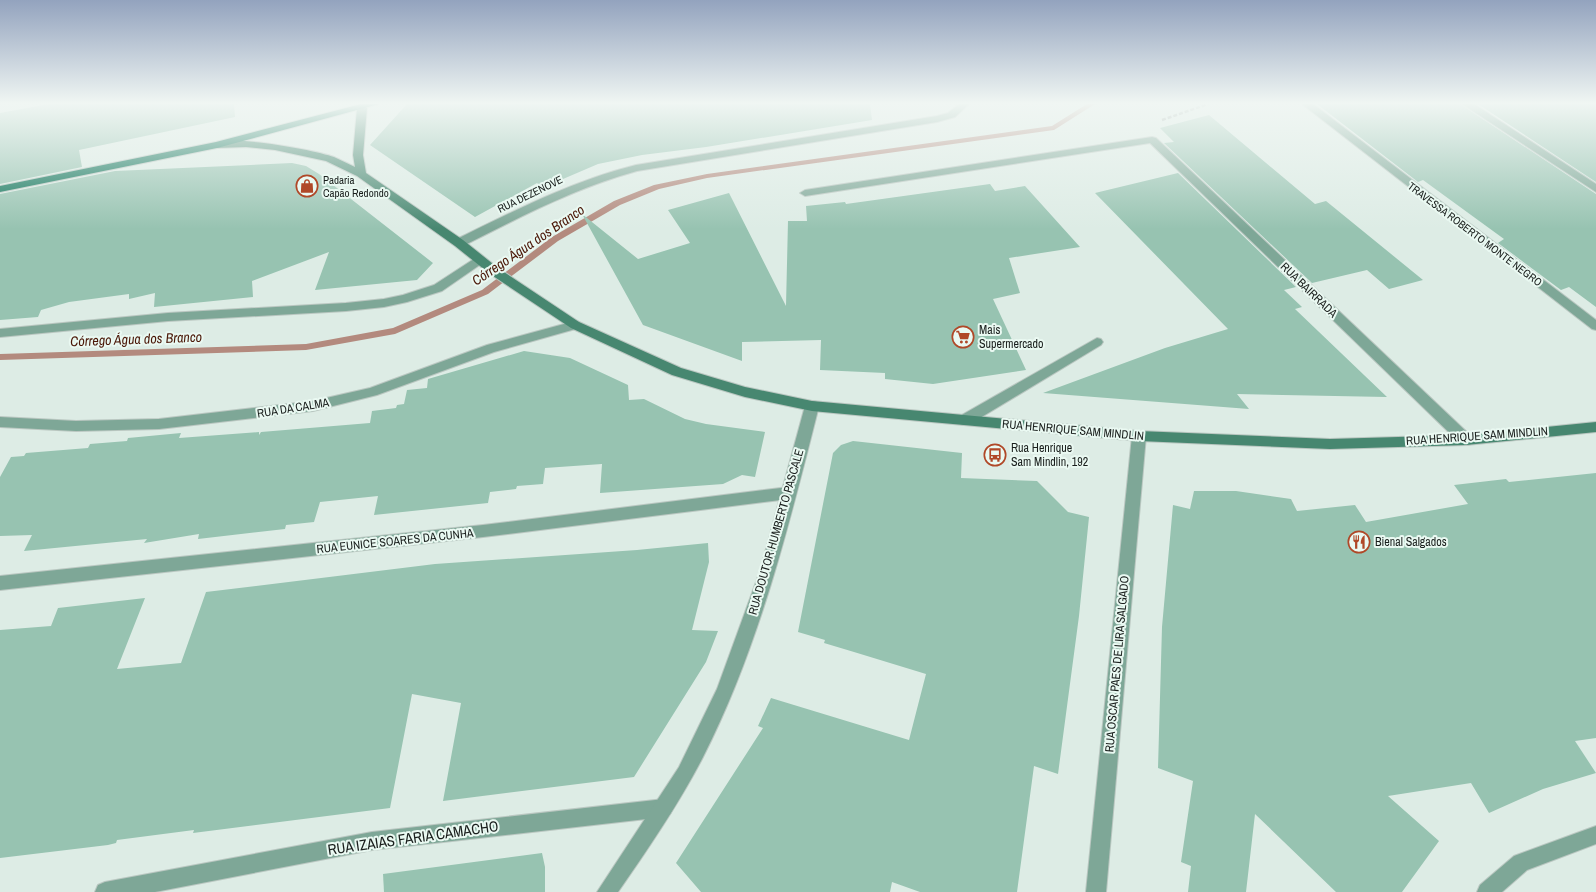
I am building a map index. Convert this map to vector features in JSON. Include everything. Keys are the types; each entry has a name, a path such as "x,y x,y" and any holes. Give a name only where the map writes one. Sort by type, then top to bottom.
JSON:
{"main road":[{"path":"0,189 215,146"},
{"name":"RUA HENRIQUE SAM MINDLIN","path":"257,146 301,152 329,159 360,174 570,322 622,348 678,372 745,392 812,406 1139,436 1330,444 1466,440 1596,427"},
{"path":"359,146 358,155 360,174"}],"street":[{"name":"RUA DEZENOVE","path":"459,243 570,188 606,175 636,168 777,146"},
{"path":"804,193 1115,146"},
{"name":"RUA BAIRRADA","path":"1158,146 1466,440"},
{"name":"TRAVESSA ROBERTO MONTE NEGRO","path":"1361,146 1596,326"},
{"path":"1530,146 1596,189"},
{"path":"0,333 82,324 269,310 373,305 422,294 442,287 484,263"},
{"name":"RUA DA CALMA","path":"0,422 76,426 159,424 313,406 372,392 491,348 570,322"},
{"path":"965,420 1097,342"},
{"name":"RUA DOUTOR HUMBERTO PASCALE","path":"607,892 664,808 707,732 737,660 769,566 812,406"},
{"name":"RUA OSCAR PAES DE LIRA SALGADO","path":"1096,892 1139,436"},
{"name":"RUA EUNICE SOARES DA CUNHA","path":"0,583 454,534 790,493"},
{"name":"RUA IZAIAS FARIA CAMACHO","path":"105,892 372,841 664,808"},
{"path":"1487,892 1521,863 1596,835"}],"building":[{"path":"0,146 100,146 79,150 82,167 0,184"},
{"path":"371,146 714,146 642,155 598,164 556,182 552,179 541,186 537,183 475,217"},
{"path":"1167,146 1245,146 1315,204 1326,201 1423,280 1389,289 1367,270 1312,283"},
{"path":"1371,146 1523,146 1596,194 1596,307 1569,287 1561,290 1498,243 1504,239 1423,180 1418,182"},
{"path":"1541,146 1596,146 1596,182"},
{"path":"292,163 306,166 319,174 433,263 417,280 315,290 329,252 252,281 253,297 154,307 155,293 129,299 129,294 69,302 41,310 38,317 0,320 0,194 115,171"},
{"path":"1178,173 1296,287 1284,290 1302,307 1295,309 1387,397 1237,394 1249,409 1043,393 1165,348 1228,329 1095,193"},
{"path":"990,184 995,191 1025,186 1080,247 1009,258 1020,293 993,299 1026,370 933,384 885,379 885,373 820,370 821,340 742,342 742,361 643,325 582,214 638,259 690,243 668,210 729,193 786,306 788,221 807,221 806,206 845,202 846,204"},
{"path":"524,351 570,358 628,385 629,400 644,399 685,419 706,424 765,432 755,477 742,475 723,484 600,493 602,464 545,468 543,484 517,486 516,489 490,492 488,503 374,515 378,496 320,502 314,522 286,525 285,529 198,539 199,534 144,543 147,539 24,551 32,535 0,536 0,477 11,457 24,456 26,453 88,448 90,444 127,441 128,438 181,433 179,438 259,432 259,435 261,432 370,423 372,411 396,408 397,405 404,404 407,390 427,388 428,379"},
{"path":"853,441 962,453 961,478 1037,481 1068,512 1089,517 1079,616 1058,774 1034,766 1017,892 920,892 892,882 890,892 701,892 676,863 763,728 758,726 771,698 909,740 926,674 824,643 825,640 798,632 833,453 841,445"},
{"path":"1596,473 1596,738 1575,741 1596,773 1543,789 1489,813 1471,783 1388,796 1439,841 1402,892 1336,892 1255,814 1246,892 1188,892 1191,866 1181,862 1193,781 1158,768 1162,627 1173,505 1190,509 1194,491 1236,491 1291,499 1297,511 1355,505 1366,522 1468,504 1454,485 1506,479 1509,482"},
{"path":"708,543 709,562 692,630 718,631 706,662 634,777 443,801 461,703 412,694 390,808 193,833 194,830 117,840 116,843 108,845 0,858 0,630 51,626 58,608 145,598 117,669 181,663 206,592 435,564 637,550"},
{"path":"542,853 545,867 545,892 384,892 383,874"}],"waterway":[{"name":"Córrego Água dos Branco","path":"0,357 306,347 395,331 485,292 555,239 617,203 657,187 707,176 927,146"}],"place":[{"name":"Padaria Capão Redondo","path":"307,186"},
{"name":"Mais Supermercado","path":"963,337"},
{"name":"Rua Henrique Sam Mindlin, 192","path":"995,455"},
{"name":"Bienal Salgados","path":"1359,542"}]}
